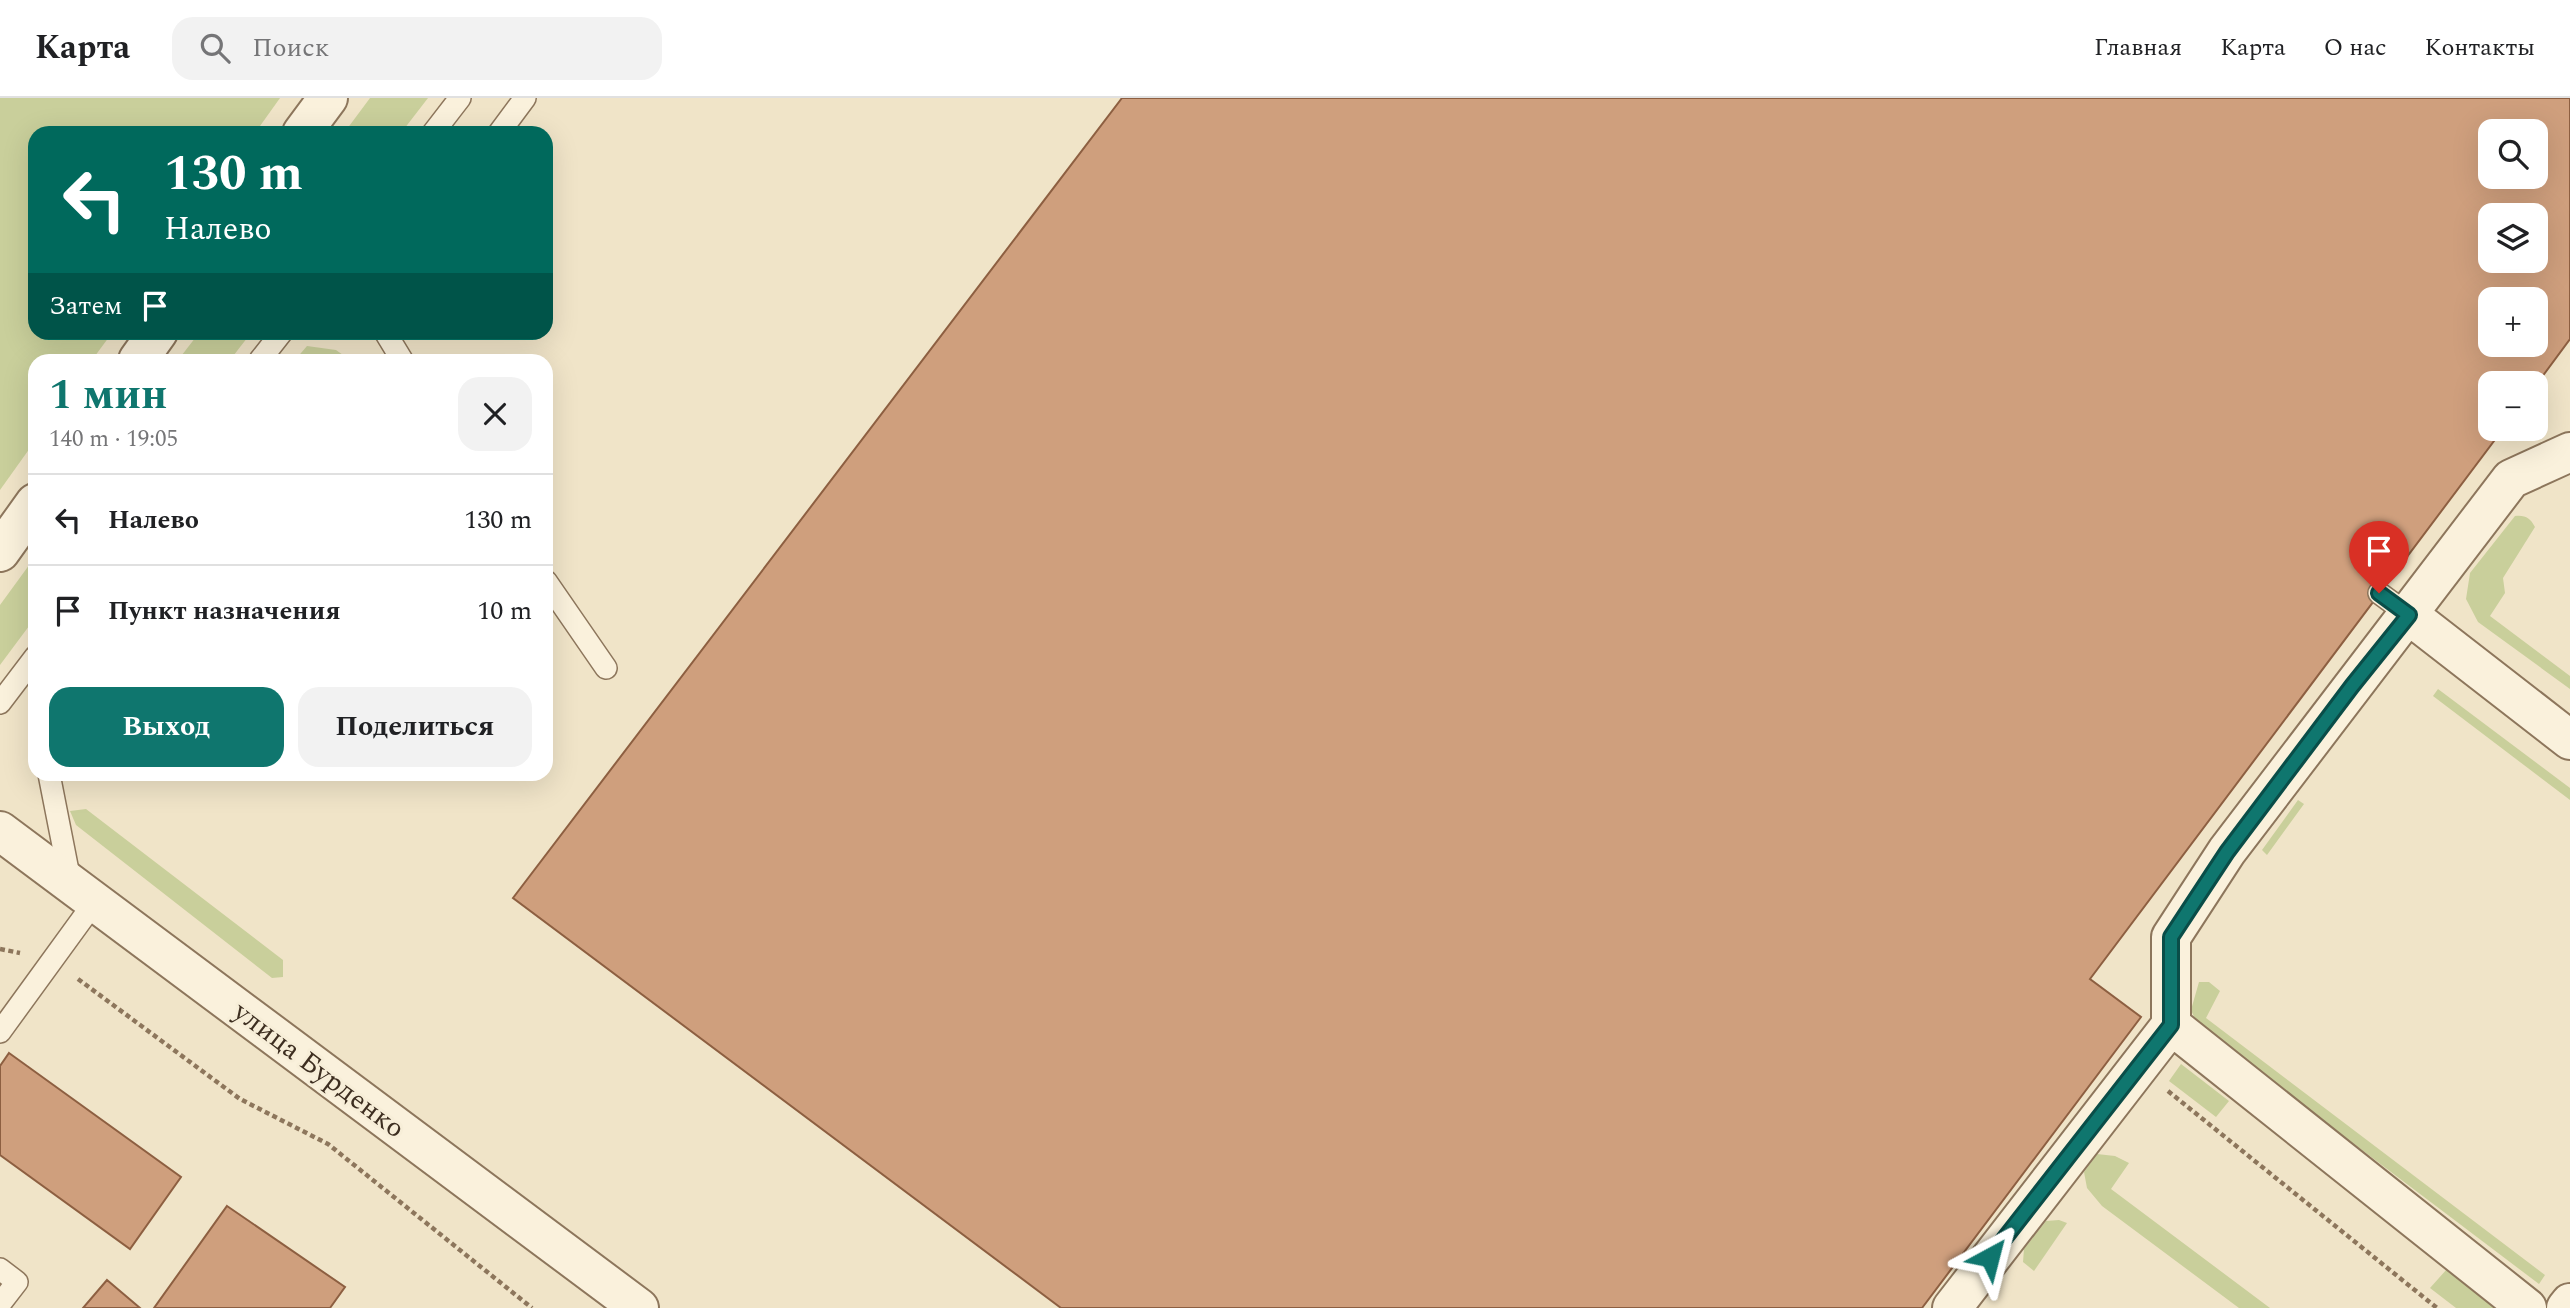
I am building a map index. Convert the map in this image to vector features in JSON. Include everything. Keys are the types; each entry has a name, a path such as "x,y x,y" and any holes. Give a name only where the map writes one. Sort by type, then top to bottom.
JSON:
{"street":[{"path":"307,126 328,98"},
{"path":"1952,1308 2171,1025 2171,937 2227,852 2511,479 2570,452"},
{"path":"0,552 28,513"},
{"path":"2409,615 2570,740"},
{"name":"улица Бурденко","path":"0,831 639,1308"},
{"path":"2171,1025 2527,1308"},
{"path":"2566,1308 2570,1303"}],"lane":[{"path":"438,126 460,98"},
{"path":"504,126 525,98"},
{"path":"265,354 276,340"},
{"path":"553,591 606,668"},
{"path":"2379,593 2409,615"},
{"path":"0,703 28,666"},
{"path":"0,1032 53,961 83,891 51,781"},
{"path":"0,1269 17,1282 0,1304"}],"path":[{"path":"0,949 53,961 240,1099 328,1144 532,1308"},
{"path":"2138,1066 2437,1308"}],"green space":[{"path":"0,98 280,98 260,126 28,126 28,340 107,340 96,354 28,354 28,451 0,490"},
{"path":"370,98 428,98 406,126 349,126"},
{"path":"194,340 246,340 235,354 183,354"},
{"path":"307,346 336,350 342,354 300,354"},
{"path":"2515,516 2527,518 2535,527 2503,578 2505,593 2490,616 2570,676 2570,689 2478,622 2466,599 2470,573"},
{"path":"28,567 28,627 0,665 0,605"},
{"path":"2438,689 2570,788 2570,800 2433,696"},
{"path":"2298,800 2304,804 2267,855 2262,850"},
{"path":"86,809 283,960 283,977 272,978 76,825 70,811"},
{"path":"2199,982 2209,982 2220,991 2206,1018 2545,1275 2539,1284 2198,1026 2191,1010"},
{"path":"2181,1064 2229,1101 2216,1117 2169,1081"},
{"path":"2097,1154 2115,1156 2129,1163 2111,1189 2270,1308 2239,1308 2102,1206 2087,1188 2084,1172"},
{"path":"2059,1220 2067,1223 2034,1271 2023,1262 2024,1249 2046,1221"},
{"path":"2447,1269 2497,1308 2456,1308 2430,1288"}],"building":[{"path":"1122,98 2570,98 2570,339 2546,371 2478,371 2478,441 2494,441 2090,979 2141,1017 1922,1308 1061,1308 513,898"},
{"path":"9,1053 181,1177 130,1249 0,1155 0,1066"},
{"path":"227,1206 345,1287 330,1308 154,1308"},
{"path":"107,1280 140,1308 83,1308"}],"route":[{"path":"1990,1257 2171,1025 2171,937 2227,852 2409,615 2379,593"}]}
